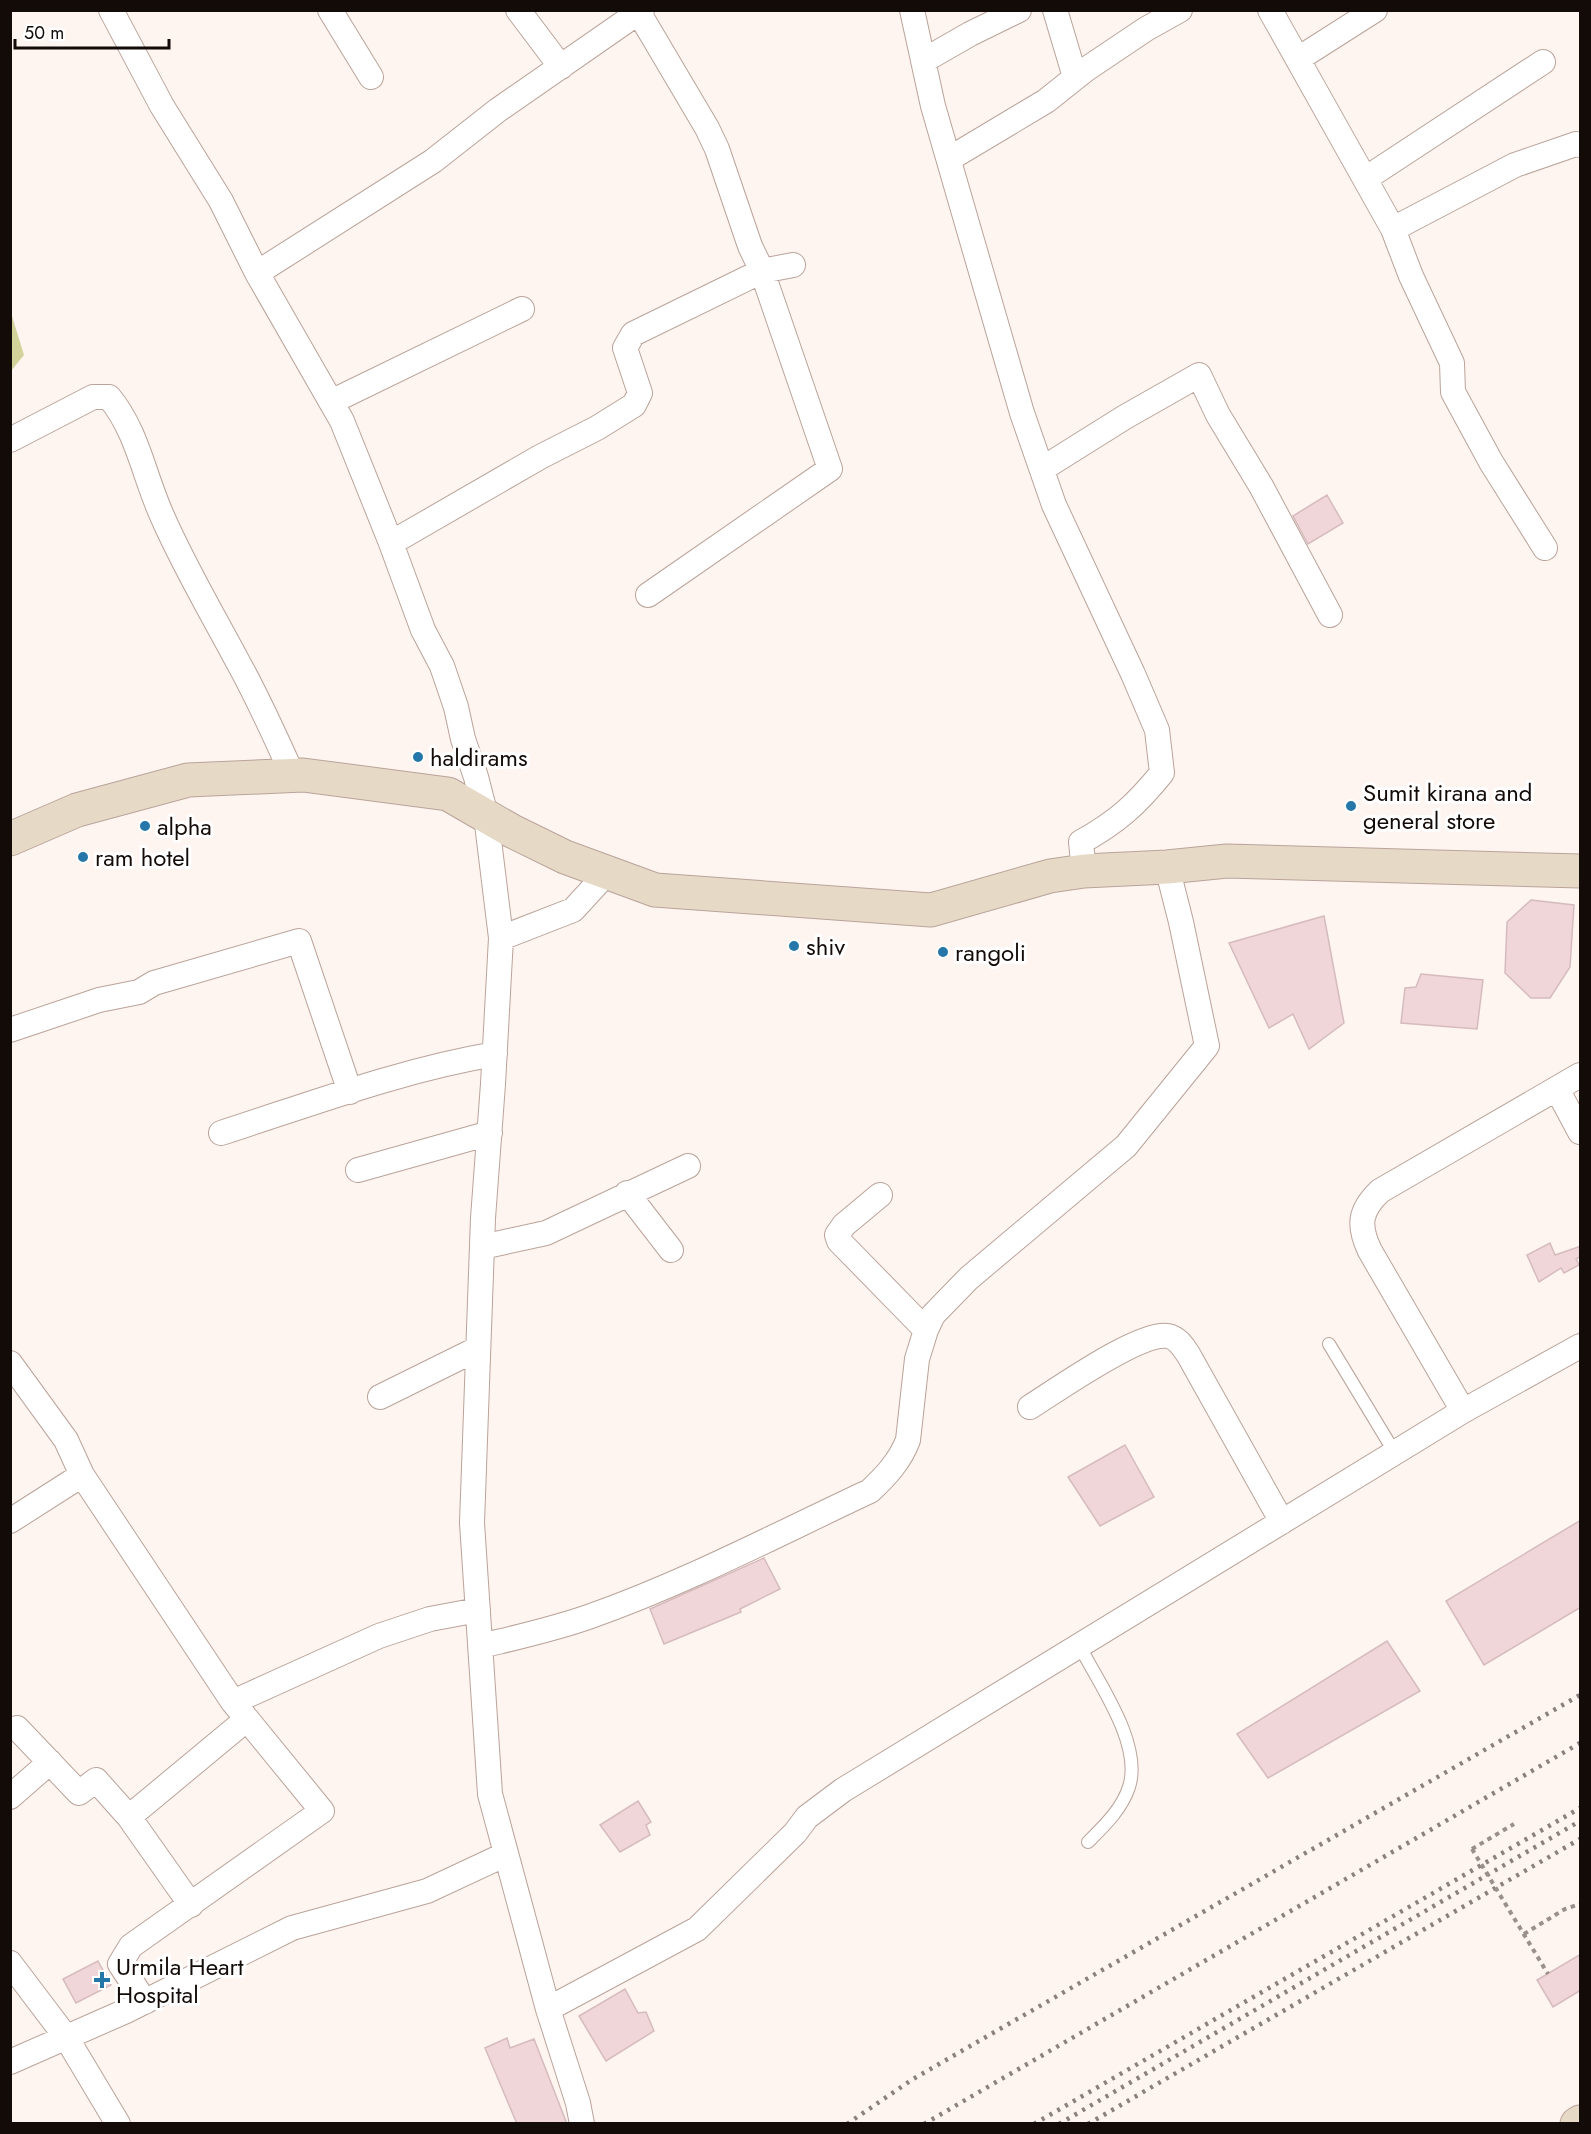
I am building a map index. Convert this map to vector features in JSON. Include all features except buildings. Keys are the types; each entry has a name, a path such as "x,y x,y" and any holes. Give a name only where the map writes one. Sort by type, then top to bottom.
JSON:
{"main road":[{"path":"10,839 76,810 188,780 303,775 448,794 565,857 655,890 931,910 1050,876 1084,871 1227,861 1581,871"}],"street":[{"path":"111,10 162,106 221,201 257,273 342,421 391,543 405,586 423,630 442,666 456,707 486,816 501,938 482,1247 472,1523 490,1794 548,2009 578,2103 582,2124"},
{"path":"330,10 371,77"},
{"path":"518,10 561,67"},
{"path":"912,10 933,106 1022,412 1054,505 1157,730 1162,773 1137,803 1104,830 1081,842 1084,871"},
{"path":"923,61 1019,10"},
{"path":"1055,10 1075,78"},
{"path":"949,159 1046,101 1146,29 1180,10"},
{"path":"1270,10 1393,229 1411,276 1452,363 1453,392 1491,462 1545,548"},
{"path":"1298,59 1375,10"},
{"path":"257,273 433,161 498,110 640,12 712,138 750,246 762,271 830,469 648,595"},
{"path":"1365,179 1543,62"},
{"path":"1393,229 1515,165 1581,144"},
{"path":"391,543 634,405 640,393 625,348 633,334 762,271 793,265"},
{"path":"331,402 522,309"},
{"path":"1042,469 1125,417 1199,375 1218,415 1261,486 1330,615"},
{"path":"10,440 93,397 109,397 119,409 135,442 161,515 190,575 239,664 293,776"},
{"path":"481,1646 528,1635 590,1616 660,1590 870,1491 889,1473 904,1452 908,1440 917,1359 933,1315 969,1278 1126,1146 1207,1046 1167,867"},
{"path":"501,938 573,910 607,873"},
{"path":"10,1030 99,1000 139,992 154,983 299,941 350,1092"},
{"path":"220,1133 452,1061 495,1054"},
{"path":"1463,1411 1362,1235 1365,1211 1371,1200 1386,1187 1581,1076"},
{"path":"1557,1089 1581,1132"},
{"path":"358,1170 490,1133"},
{"path":"482,1247 546,1233 688,1166"},
{"path":"627,1193 671,1250"},
{"path":"880,1195 844,1225 837,1235 839,1241 926,1330"},
{"path":"1030,1407 1145,1339 1158,1336 1171,1337 1180,1343 1188,1354 1282,1522"},
{"path":"548,2009 697,1929 795,1833 807,1817 843,1790 1463,1411 1581,1346"},
{"path":"380,1397 477,1349"},
{"path":"10,1364 66,1440 82,1475 240,1711 322,1811 131,1946 120,1964 144,2002"},
{"path":"10,1521 82,1475"},
{"path":"129,1817 240,1711 379,1636 430,1619 478,1610"},
{"path":"17,1728 79,1793 96,1780 129,1817 191,1905"},
{"path":"10,1797 50,1762"},
{"path":"10,2062 144,2002 292,1928 427,1891 506,1854"},
{"path":"10,1963 66,2037 118,2124"}],"lane":[{"path":"1329,1344 1395,1453"},
{"path":"1079,1645 1117,1716 1129,1747 1132,1767 1129,1787 1119,1807 1088,1842"}],"path":[{"path":"1514,1824 1472,1849 1548,1974"},
{"path":"1524,1934 1565,1909 1581,1904"}],"green space":[{"path":"11,313 24,355 10,371"}],"railway":[{"path":"847,2124 913,2079 1580,1695"},
{"path":"924,2124 1580,1743"},
{"path":"1034,2124 1580,1808"},
{"path":"1059,2124 1580,1821"},
{"path":"1088,2124 1580,1839"}],"place":[{"name":"haldirams","path":"418,757"},
{"name":"Sumit kirana and general store","path":"1351,806"},
{"name":"alpha","path":"145,826"},
{"name":"ram hotel","path":"83,857"},
{"name":"shiv","path":"794,946"},
{"name":"rangoli","path":"943,952"},
{"name":"Urmila Heart Hospital","path":"102,1980"}]}
